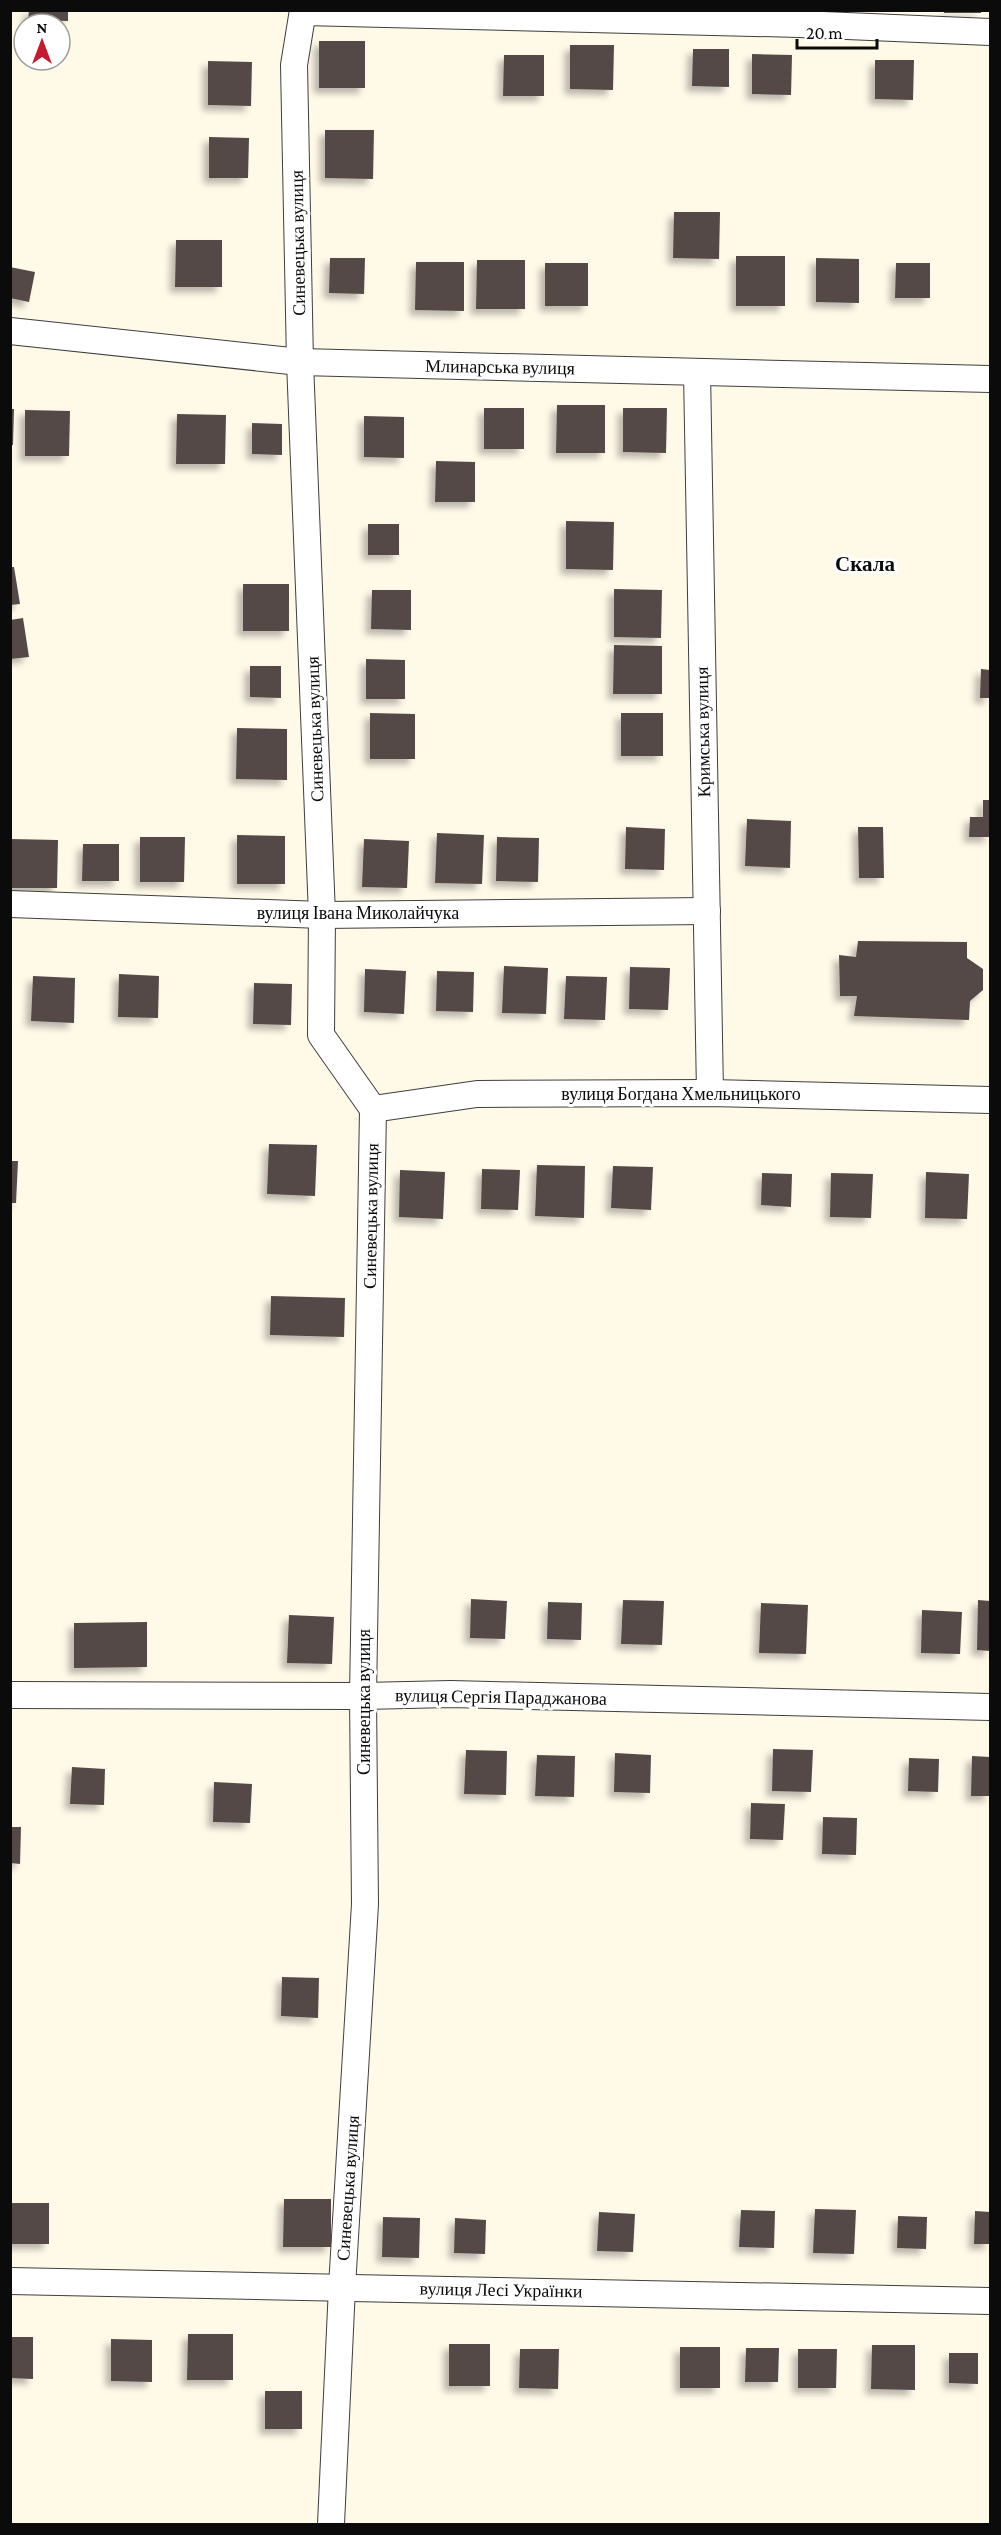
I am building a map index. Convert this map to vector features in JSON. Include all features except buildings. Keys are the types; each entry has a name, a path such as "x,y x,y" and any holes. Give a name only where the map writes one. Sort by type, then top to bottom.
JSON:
{"street":[{"path":"303,11 799,24 990,32"},
{"name":"Синевецька вулиця","path":"303,11 294,65 300,362 322,915 321,1035 373,1109 363,1696 365,1904 342,2287 331,2524"},
{"name":"Млинарська вулиця","path":"10,330 300,362 990,379"},
{"name":"Кримська вулиця","path":"697,372 710,1093"},
{"name":"вулиця Івана Миколайчука","path":"10,904 322,915 707,911"},
{"name":"вулиця Богдана Хмельницького","path":"373,1109 477,1094 710,1093 990,1100"},
{"name":"вулиця Сергія Параджанова","path":"10,1695 363,1696 451,1694 990,1707"},
{"name":"вулиця Лесі Українки","path":"10,2281 990,2301"}],"district":[{"name":"Скала","path":"865,564"}]}
